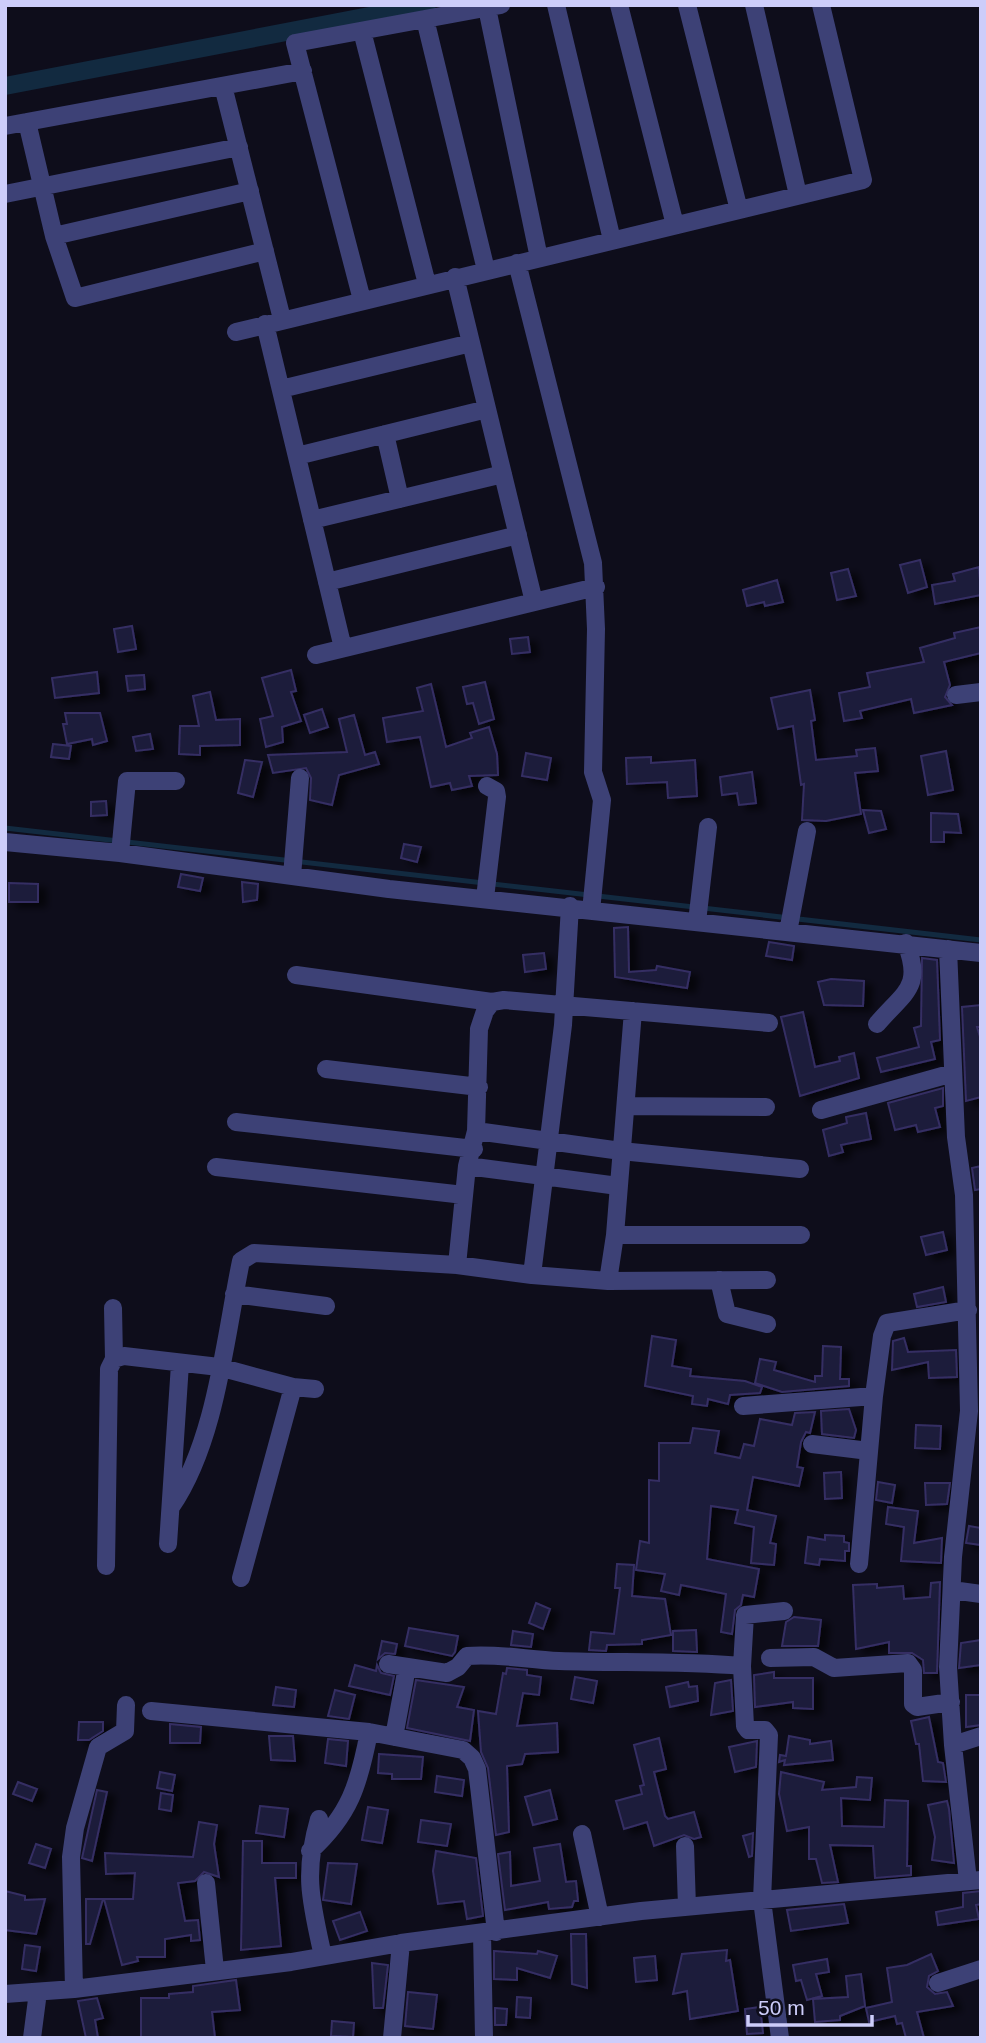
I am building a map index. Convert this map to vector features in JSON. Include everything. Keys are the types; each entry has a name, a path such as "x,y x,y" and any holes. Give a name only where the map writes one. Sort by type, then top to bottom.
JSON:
{"street":[{"path":"556,5 612,240"},
{"path":"619,5 676,225"},
{"path":"687,5 739,209"},
{"path":"754,5 798,195"},
{"path":"236,332 863,180 821,5"},
{"path":"362,300 295,43 494,7 539,258"},
{"path":"425,19 486,270"},
{"path":"362,31 427,284"},
{"path":"5,126 303,71"},
{"path":"223,86 265,251 281,389 344,648"},
{"path":"27,122 54,236 75,298 265,251"},
{"path":"5,194 239,147"},
{"path":"54,236 250,191"},
{"path":"517,263 578,500 596,587 593,772 602,800 591,906"},
{"path":"455,278 534,602"},
{"path":"281,389 471,343"},
{"path":"297,456 487,409"},
{"path":"385,434 401,499"},
{"path":"313,520 503,474"},
{"path":"327,582 518,535"},
{"path":"316,654 596,587"},
{"path":"956,695 981,692"},
{"path":"293,865 300,778"},
{"path":"120,848 127,781 176,781"},
{"path":"486,886 497,797 496,791 487,786"},
{"path":"699,909 708,827"},
{"path":"789,920 807,831"},
{"path":"5,842 120,848 486,886 570,906 699,909 789,920 906,943 981,953"},
{"path":"533,1275 551,1140 564,1006 570,906"},
{"path":"877,1024 911,984 915,975 906,943"},
{"path":"5,1994 74,1989 600,1917 974,1880 953,1745 948,1667 952,1590 968,1424 972,1192 956,1137 948,948"},
{"path":"296,975 492,1002 769,1023"},
{"path":"457,1265 479,1087 479,1029 485,1011 492,1002"},
{"path":"608,1281 615,1234 633,1012"},
{"path":"326,1069 479,1087"},
{"path":"821,1110 953,1073"},
{"path":"626,1106 766,1107"},
{"path":"236,1122 472,1149 551,1140 621,1151 800,1169"},
{"path":"472,1149 546,1176 618,1186"},
{"path":"216,1167 464,1195"},
{"path":"615,1234 801,1235"},
{"path":"171,1507 187,1483 209,1413 241,1261 254,1253 457,1265 608,1281 767,1280"},
{"path":"719,1280 727,1314 767,1324"},
{"path":"234,1294 326,1306"},
{"path":"106,1566 109,1369 114,1359 113,1308"},
{"path":"859,1564 874,1396 882,1336 887,1323 968,1310"},
{"path":"114,1359 124,1356 219,1367 293,1387 315,1389"},
{"path":"168,1544 180,1364"},
{"path":"241,1578 293,1387"},
{"path":"743,1406 874,1396"},
{"path":"812,1444 869,1451"},
{"path":"952,1590 981,1594"},
{"path":"780,2038 762,1900 769,1735 765,1730 748,1730 745,1726 742,1666 745,1615 785,1611"},
{"path":"388,1664 447,1673 458,1667 467,1656 476,1655 520,1660 643,1664 698,1662 742,1666"},
{"path":"770,1658 808,1656 837,1668 908,1663 914,1670 913,1704 917,1707 951,1702"},
{"path":"394,1737 407,1667"},
{"path":"74,1989 71,1857 75,1828 98,1747 125,1731 126,1705"},
{"path":"151,1711 369,1732 463,1750 472,1758 477,1769 489,1932 484,2038"},
{"path":"309,1853 331,1833 347,1810 357,1786 369,1732"},
{"path":"953,1745 981,1736"},
{"path":"319,1819 309,1853 312,1900 323,1956"},
{"path":"582,1834 600,1917"},
{"path":"685,1846 687,1907"},
{"path":"206,1883 215,1970"},
{"path":"392,2038 401,1943"},
{"path":"938,1983 981,1969"},
{"path":"32,2038 38,1992"}],"building":[{"path":"920,560 927,587 908,593 900,565"},
{"path":"979,567 981,595 935,604 932,585 955,581 953,574"},
{"path":"848,569 856,596 837,600 831,573"},
{"path":"777,580 783,602 747,606 743,590"},
{"path":"132,626 136,649 118,652 114,629"},
{"path":"981,627 981,653 944,662 950,685 945,697 952,705 914,713 911,699 860,711 862,718 844,721 839,693 870,687 867,673 924,662 920,648 955,638 954,633"},
{"path":"528,637 530,652 512,654 510,639"},
{"path":"291,670 296,691 291,692 301,721 282,727 283,742 266,747 260,719 273,716 262,678"},
{"path":"97,672 99,693 55,698 52,678"},
{"path":"144,675 145,689 128,691 126,676"},
{"path":"485,682 494,719 479,724 473,703 467,704 463,687"},
{"path":"431,684 446,747 472,738 470,733 489,727 497,754 498,775 469,776 472,786 452,790 450,783 431,787 420,737 387,742 383,718 423,711 417,688"},
{"path":"810,690 815,720 811,721 816,760 857,756 856,750 875,748 878,771 855,773 861,814 826,821 802,820 804,784 801,785 793,726 778,729 771,698"},
{"path":"210,692 216,720 240,719 240,745 200,746 200,755 179,754 180,726 199,726 193,696"},
{"path":"322,709 328,727 310,733 304,715"},
{"path":"65,713 100,713 107,741 93,745 92,739 67,744 63,724 67,724"},
{"path":"354,715 365,755 375,752 379,764 339,775 332,805 310,800 311,778 306,768 273,773 268,755 347,752 339,719"},
{"path":"150,734 153,749 136,751 133,737"},
{"path":"53,744 71,746 69,759 51,757"},
{"path":"946,751 953,790 928,795 921,756"},
{"path":"526,753 551,758 547,780 522,776"},
{"path":"651,757 651,763 695,760 697,796 668,798 667,782 627,784 626,758"},
{"path":"245,760 262,762 253,797 238,793"},
{"path":"752,772 756,803 739,805 737,793 722,795 720,777"},
{"path":"106,801 107,815 91,816 91,802"},
{"path":"863,810 881,811 886,829 869,833"},
{"path":"931,813 958,814 961,833 944,832 944,842 931,842"},
{"path":"404,844 421,847 417,862 401,858"},
{"path":"181,874 203,878 200,891 178,887"},
{"path":"242,882 258,884 257,900 243,902"},
{"path":"9,883 38,884 38,902 9,902"},
{"path":"628,927 629,972 656,970 657,966 690,972 687,988 615,977 614,928"},
{"path":"769,942 794,946 792,960 766,956"},
{"path":"544,953 546,969 525,972 523,955"},
{"path":"922,958 937,960 940,1040 931,1042 935,1059 881,1072 877,1058 919,1047 914,1028 921,1026"},
{"path":"831,979 864,981 863,1006 824,1005 818,982"},
{"path":"981,1005 981,1027 977,1027 981,1040 981,1097 966,1101 962,1007"},
{"path":"803,1012 815,1067 840,1061 839,1057 854,1053 859,1078 800,1096 781,1017"},
{"path":"943,1088 943,1106 935,1108 940,1127 918,1132 916,1125 895,1130 888,1103"},
{"path":"866,1113 871,1139 841,1145 843,1152 829,1156 823,1130 847,1123 846,1117"},
{"path":"981,1166 981,1189 975,1190 972,1168"},
{"path":"943,1232 947,1250 926,1255 921,1237"},
{"path":"943,1287 946,1302 917,1307 914,1294"},
{"path":"652,1336 676,1340 672,1366 691,1369 690,1376 745,1381 762,1387 760,1393 730,1395 728,1404 708,1399 707,1406 692,1404 693,1396 645,1386"},
{"path":"904,1338 908,1352 956,1350 957,1377 929,1378 928,1362 892,1370 893,1341"},
{"path":"823,1346 841,1347 840,1379 849,1379 849,1386 782,1392 755,1383 760,1359 776,1362 774,1370 815,1382 815,1376 822,1376"},
{"path":"849,1409 856,1430 854,1438 822,1434 821,1411"},
{"path":"815,1412 810,1433 806,1432 801,1442 797,1467 803,1468 799,1486 753,1477 747,1510 776,1516 770,1543 776,1544 774,1565 751,1563 754,1527 735,1523 738,1510 711,1506 707,1559 759,1569 754,1597 743,1595 741,1605 735,1610 732,1634 721,1632 726,1594 681,1585 679,1595 661,1591 665,1574 636,1570 640,1541 649,1543 649,1480 659,1481 659,1443 690,1443 693,1428 719,1431 715,1453 740,1458 744,1444 754,1446 760,1419 792,1425 795,1413"},
{"path":"916,1425 941,1426 940,1449 915,1448"},
{"path":"841,1472 842,1498 825,1499 824,1473"},
{"path":"878,1482 895,1485 892,1503 876,1500"},
{"path":"925,1483 950,1483 947,1504 926,1505"},
{"path":"888,1507 918,1511 914,1543 942,1538 941,1563 901,1561 904,1527 886,1524"},
{"path":"969,1526 981,1528 981,1545 966,1543"},
{"path":"825,1535 844,1536 844,1542 849,1543 849,1551 845,1551 845,1561 820,1559 819,1565 805,1563 808,1537 825,1540"},
{"path":"617,1564 634,1565 632,1596 665,1599 671,1635 642,1640 642,1644 607,1645 606,1651 589,1650 591,1632 614,1634 620,1588 615,1588"},
{"path":"940,1582 937,1673 924,1673 923,1660 912,1653 889,1653 889,1642 856,1649 853,1585 877,1584 877,1588 903,1586 904,1599 930,1597 931,1583"},
{"path":"536,1603 550,1609 543,1629 529,1623"},
{"path":"794,1617 821,1620 818,1646 782,1646 786,1622"},
{"path":"409,1628 458,1636 455,1652 452,1656 405,1646"},
{"path":"696,1630 697,1652 673,1651 673,1631"},
{"path":"513,1631 533,1634 531,1647 511,1645"},
{"path":"981,1640 981,1665 959,1668 961,1643"},
{"path":"382,1641 397,1644 395,1654 385,1653 378,1659"},
{"path":"355,1665 376,1671 377,1665 381,1673 394,1676 390,1695 349,1686"},
{"path":"507,1668 527,1670 527,1675 541,1677 539,1695 523,1693 517,1726 557,1723 558,1752 525,1754 522,1764 507,1766 509,1832 496,1835 488,1768 481,1752 478,1711 496,1714 503,1673 506,1674"},
{"path":"774,1672 774,1678 813,1678 813,1709 793,1708 793,1702 755,1707 754,1675"},
{"path":"575,1677 597,1681 593,1703 571,1699"},
{"path":"416,1680 464,1687 457,1707 474,1710 470,1741 407,1728"},
{"path":"731,1680 733,1711 711,1715 715,1683"},
{"path":"688,1682 689,1687 697,1686 698,1701 670,1707 666,1687"},
{"path":"276,1687 296,1690 294,1707 273,1705"},
{"path":"335,1690 355,1695 349,1719 328,1716"},
{"path":"966,1695 981,1695 981,1725 966,1727"},
{"path":"929,1717 938,1762 943,1763 946,1782 923,1781 919,1744 916,1744 911,1721"},
{"path":"79,1722 103,1722 103,1731 89,1740 78,1740"},
{"path":"170,1724 201,1727 200,1743 170,1743"},
{"path":"269,1736 293,1736 295,1761 271,1760"},
{"path":"789,1736 810,1740 810,1744 831,1741 833,1760 784,1765 785,1760 779,1762 780,1755 786,1756"},
{"path":"659,1738 666,1769 654,1772 665,1816 668,1819 694,1812 701,1837 694,1839 684,1835 654,1846 647,1822 624,1829 616,1801 642,1794 640,1786 644,1785 634,1745"},
{"path":"328,1739 348,1741 346,1766 325,1763"},
{"path":"757,1741 756,1767 735,1772 729,1747"},
{"path":"379,1754 423,1757 421,1779 392,1779 392,1774 378,1773"},
{"path":"160,1772 175,1775 172,1791 157,1788"},
{"path":"781,1772 824,1782 822,1790 856,1787 857,1777 872,1778 870,1800 841,1798 842,1826 884,1827 885,1800 908,1801 907,1866 911,1866 911,1875 875,1878 873,1846 830,1845 838,1882 822,1883 816,1859 809,1859 809,1827 787,1831 779,1794"},
{"path":"437,1776 464,1780 462,1796 435,1792"},
{"path":"18,1782 37,1789 32,1801 13,1794"},
{"path":"97,1790 107,1792 92,1861 82,1858"},
{"path":"550,1790 557,1819 533,1825 525,1797"},
{"path":"161,1793 173,1795 171,1811 159,1809"},
{"path":"947,1801 954,1863 932,1860 935,1837 928,1805"},
{"path":"260,1806 288,1809 284,1837 256,1833"},
{"path":"368,1807 388,1810 382,1843 362,1840"},
{"path":"421,1820 451,1824 447,1846 418,1842"},
{"path":"199,1822 217,1825 214,1844 219,1877 204,1872 195,1881 178,1883 185,1921 198,1920 200,1940 191,1941 191,1935 165,1939 165,1957 137,1957 138,1961 122,1965 104,1899 133,1899 135,1873 106,1874 105,1853 193,1857"},
{"path":"753,1833 752,1856 749,1857 743,1836"},
{"path":"243,1841 262,1841 262,1863 296,1863 296,1878 275,1878 281,1946 241,1950"},
{"path":"36,1844 51,1849 45,1868 29,1863"},
{"path":"560,1844 566,1882 576,1881 578,1901 574,1901 572,1907 549,1909 548,1902 505,1910 498,1854 510,1852 511,1886 540,1881 534,1848"},
{"path":"436,1851 476,1858 483,1916 467,1919 464,1901 438,1904 433,1871"},
{"path":"328,1863 357,1864 351,1904 323,1900"},
{"path":"5,1891 25,1896 25,1900 45,1899 36,1934 5,1930"},
{"path":"981,1891 981,1904 976,1905 979,1919 938,1925 936,1912 963,1907 963,1893"},
{"path":"86,1899 103,1899 90,1944 86,1944"},
{"path":"844,1904 848,1923 791,1931 787,1910"},
{"path":"360,1912 367,1931 340,1940 333,1921"},
{"path":"571,1934 586,1934 587,1988 572,1984"},
{"path":"25,1945 40,1947 36,1971 22,1969"},
{"path":"727,1950 726,1961 730,1960 738,2011 690,2019 687,1991 673,1994 682,1954"},
{"path":"494,1951 537,1954 538,1951 557,1956 550,1978 517,1968 517,1980 494,1979"},
{"path":"931,1954 938,1971 929,1976 927,1987 935,1994 947,1992 953,2006 917,2012 924,2038 906,2038 902,2023 897,2024 895,2016 869,2022 866,2008 892,2002 887,1968 907,1965"},
{"path":"655,1956 657,1980 636,1982 634,1958"},
{"path":"827,1959 829,1972 816,1974 822,1996 807,2000 801,1980 796,1981 793,1965"},
{"path":"372,1963 388,1965 383,2008 374,2008"},
{"path":"861,1974 865,2006 840,2016 840,2020 815,2022 813,1999 848,1997 846,1976"},
{"path":"236,1980 240,2010 212,2012 215,2038 141,2038 141,1998 169,1998 169,1994 193,1992 193,1986"},
{"path":"408,1992 437,1995 433,2029 405,2026"},
{"path":"517,1997 531,1998 530,2018 516,2017"},
{"path":"97,1998 103,2018 95,2020 98,2038 86,2038 78,2001"},
{"path":"760,2007 763,2033 747,2034 745,2009"},
{"path":"495,2008 507,2009 506,2025 495,2025"},
{"path":"332,2021 354,2023 353,2037 331,2036"}],"waterway":[{"path":"5,86 427,5"},
{"path":"5,828 981,940"}]}
